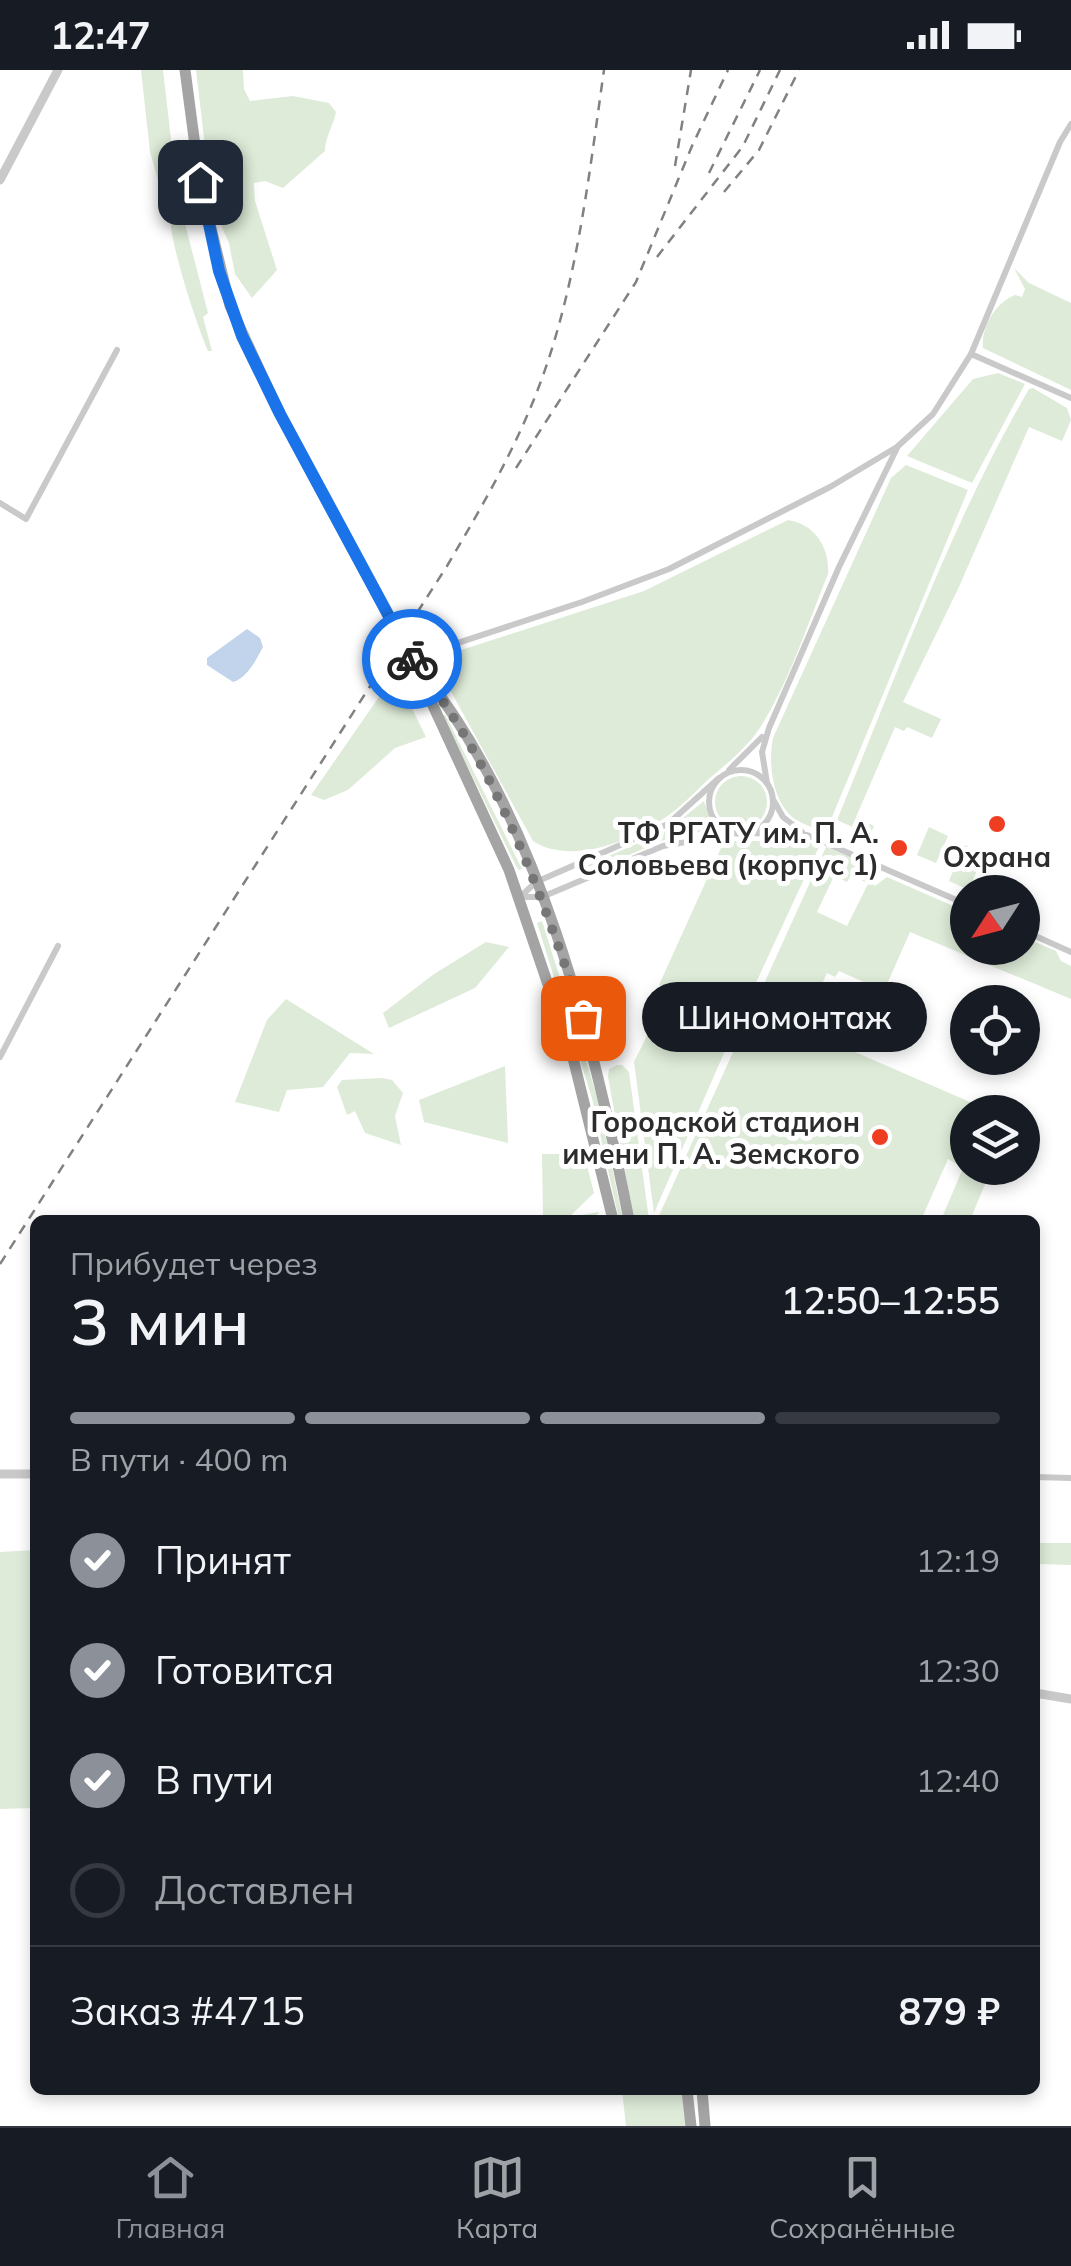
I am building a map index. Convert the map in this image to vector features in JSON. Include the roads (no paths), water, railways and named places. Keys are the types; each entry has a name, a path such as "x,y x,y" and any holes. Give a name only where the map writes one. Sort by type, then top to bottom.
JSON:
{"main road":[{"path":"186,70 197,168 230,306 280,414 411,658 520,897 576,1072 613,1215"},
{"path":"411,658 462,727 518,837 542,897 599,1074 627,1215"},
{"path":"688,2095 690,2126"},
{"path":"702,2095 705,2126"}],"street":[{"path":"0,180 58,70"},
{"path":"411,658 641,581 786,510 897,447 933,414 971,354 1071,124"},
{"path":"0,504 26,518 117,350"},
{"path":"971,354 1071,398"},
{"path":"897,447 839,567 768,728 762,752 767,783 783,817 807,835 950,897"},
{"path":"520,897 536,882 668,824 768,728"},
{"path":"736,833 723,828 710,808 709,796 722,776 746,770 767,783"},
{"path":"748,833 760,828 768,818 772,795"},
{"path":"520,897 542,897 663,846 736,833 807,835"},
{"path":"1040,938 1071,952"},
{"path":"0,1058 58,946"},
{"path":"0,1474 30,1474"},
{"path":"1040,1477 1071,1478"},
{"path":"1040,1695 1071,1699"}],"water":[{"path":"247,629 260,638 263,647 247,673 233,682 207,665 207,658"}],"railway":[{"path":"31,1215 447,566 503,466 528,415 559,326 582,217 604,70"},
{"path":"675,166 691,70"},
{"path":"516,468 636,282 728,70"},
{"path":"709,173 760,70"},
{"path":"657,257 743,146 780,70"},
{"path":"724,192 759,150 799,70"},
{"path":"0,1264 30,1217"}],"place":[{"name":"Охрана","path":"997,824"},
{"name":"ТФ РГАТУ им. П. А. Соловьева (корпус 1)","path":"899,848"},
{"name":"Шиномонтаж","path":"583,1018"},
{"name":"Городской стадион имени П. А. Земского","path":"880,1137"}]}
